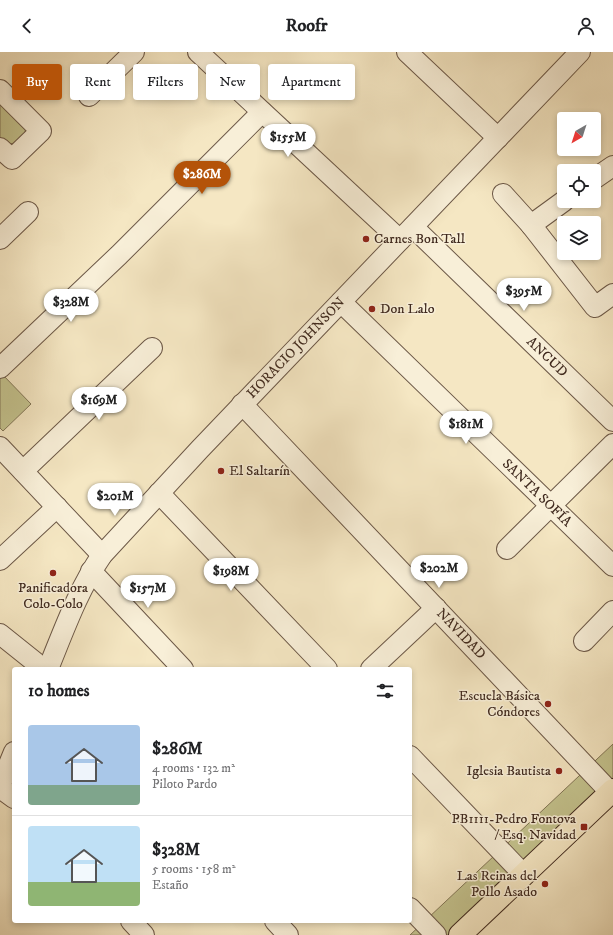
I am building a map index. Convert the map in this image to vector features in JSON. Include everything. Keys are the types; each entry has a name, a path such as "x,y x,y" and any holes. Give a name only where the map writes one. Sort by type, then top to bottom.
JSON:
{"main road":[{"path":"460,935 612,792"}],"street":[{"path":"122,64 134,52"},
{"name":"ANCUD","path":"198,52 262,112 406,233 613,421"},
{"path":"407,52 498,138"},
{"name":"HORACIO JOHNSON","path":"49,667 76,601 91,571 102,555 242,404 580,52"},
{"path":"0,90 41,131 6,153"},
{"path":"0,368 119,255 262,112"},
{"path":"601,174 613,166"},
{"path":"503,194 531,225 595,307 613,294"},
{"path":"531,225 557,206"},
{"path":"0,239 28,212"},
{"name":"SANTA SOFÍA","path":"341,302 613,566"},
{"path":"23,471 152,348"},
{"name":"NAVIDAD","path":"242,404 612,792"},
{"path":"507,548 613,444"},
{"path":"0,446 102,555"},
{"path":"159,493 325,667"},
{"path":"0,560 57,507"},
{"path":"91,571 181,667"},
{"path":"373,667 436,608"},
{"path":"584,641 613,611"},
{"path":"0,634 40,667"},
{"path":"12,757 0,787 12,796"},
{"path":"412,758 524,875"},
{"path":"412,910 436,935"},
{"path":"133,923 144,935 152,923"},
{"path":"277,923 288,935"}],"shaded area":[{"path":"0,101 26,127 24,137 18,143 6,144 0,138"},
{"path":"2,374 31,404 3,431 0,428 0,376"},
{"path":"613,744 613,780 450,935 410,935"}],"place":[{"name":"Carnes Bon Tall","path":"366,239"},
{"name":"Don Lalo","path":"372,309"},
{"name":"El Saltarín","path":"221,471"},
{"name":"Panificadora Colo-Colo","path":"53,573"},
{"name":"Escuela Básica Cóndores","path":"548,704"},
{"name":"Iglesia Bautista","path":"559,771"},
{"name":"PB1111-Pedro Fontova / Esq. Navidad","path":"584,827"},
{"name":"Las Reinas del Pollo Asado","path":"545,884"}]}
